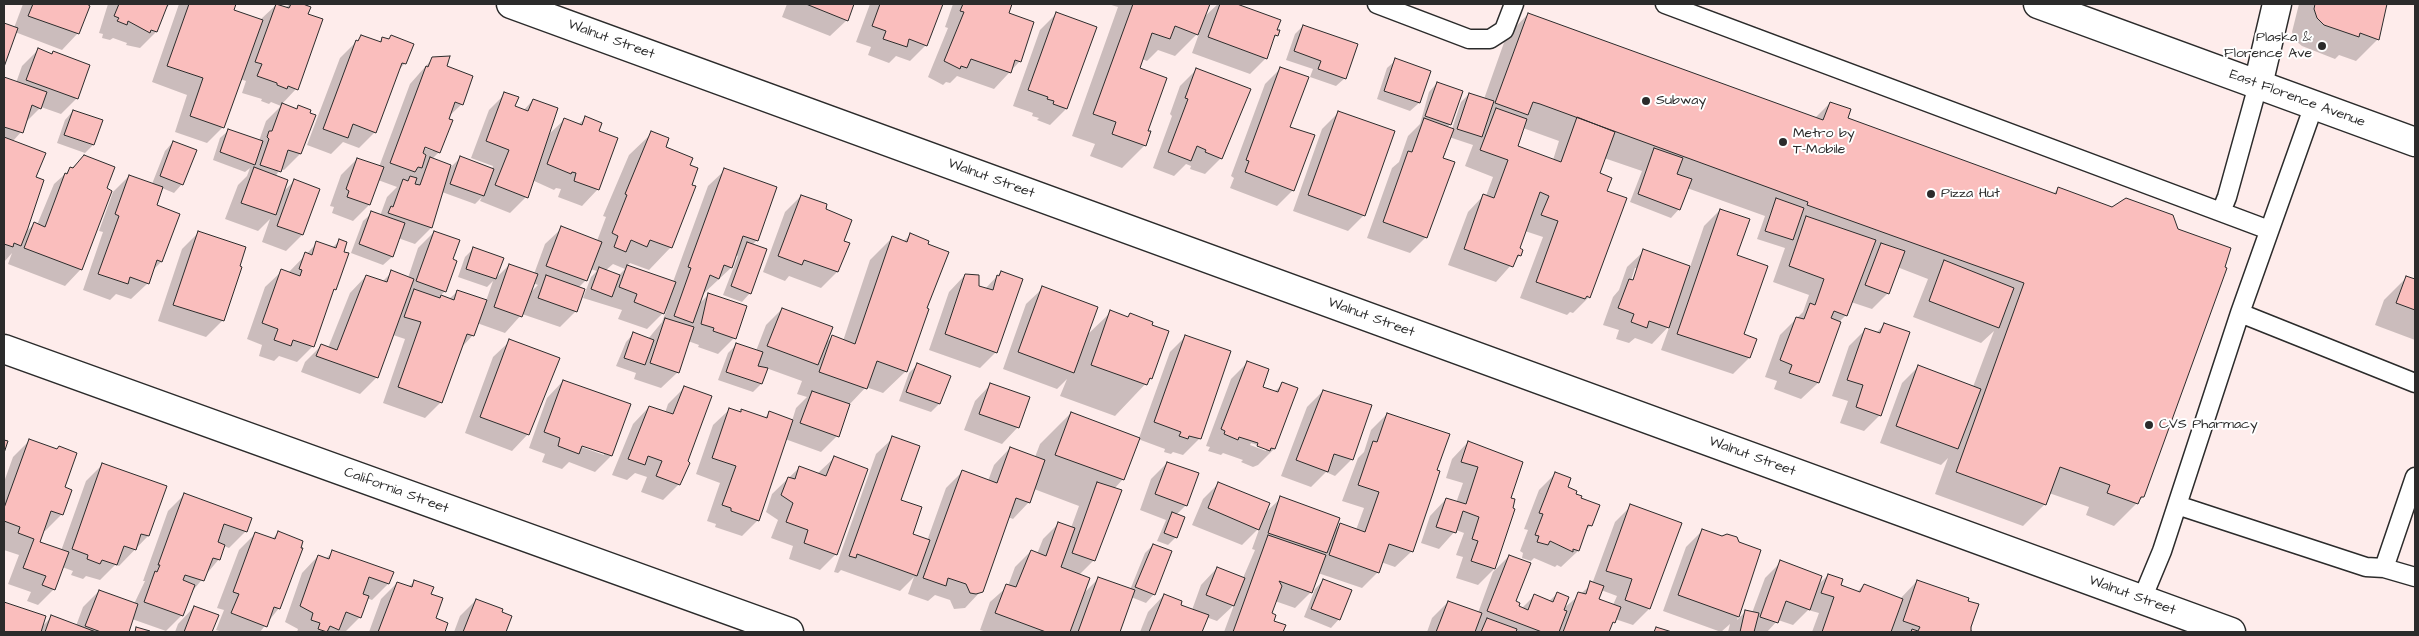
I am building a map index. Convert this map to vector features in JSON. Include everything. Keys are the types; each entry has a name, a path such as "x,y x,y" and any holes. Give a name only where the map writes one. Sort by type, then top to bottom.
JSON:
{"street":[{"name":"Walnut Street","path":"512,4 2142,599 2224,631"},
{"name":"East Florence Avenue","path":"2042,4 2314,105 2414,136"},
{"path":"2258,85 2277,4"},
{"name":"California Street","path":"4,349 789,632"}],"lane":[{"path":"1377,4 1469,38 1490,39 1504,30 1514,4"},
{"path":"1665,4 2269,230"},
{"path":"2221,212 2227,197 2258,85"},
{"path":"2142,599 2162,551 2240,314 2314,105"},
{"path":"2240,314 2415,384"},
{"path":"2384,568 2415,477"},
{"path":"2177,505 2366,568 2384,568 2415,577"}],"building":[{"path":"33,4 87,4 90,6 79,34 28,16"},
{"path":"119,4 168,4 157,32 151,30 150,33 128,21 127,25 117,21 119,18 114,16"},
{"path":"189,4 236,4 234,10 263,20 224,128 190,116 203,78 167,66"},
{"path":"276,4 289,8 291,4 303,4 311,7 308,14 323,19 298,90 288,86 287,89 277,85 277,83 257,76 262,64 255,62"},
{"path":"806,4 854,4 848,21"},
{"path":"880,4 943,4 927,46 909,39 907,47 883,39 886,31 872,26"},
{"path":"963,4 1012,4 1009,13 1034,22 1021,62 1015,60 1011,73 971,59 967,68 961,66 960,69 944,61 964,12 960,11"},
{"path":"1133,4 1210,4 1198,35 1175,26 1170,39 1152,33 1140,68 1167,78 1148,131 1151,131 1146,146 1112,134 1116,122 1093,114"},
{"path":"1220,4 1237,4 1281,20 1277,30 1280,30 1278,36 1275,35 1267,59 1208,37"},
{"path":"2315,4 2387,4 2379,40 2360,33 2359,37 2324,25 2317,18 2314,9"},
{"path":"1056,12 1097,27 1067,109 1053,104 1054,101 1047,99 1048,97 1028,90"},
{"path":"1528,13 1823,120 1830,102 1851,109 1848,118 2056,194 2058,187 2112,207 2126,198 2173,215 2178,229 2231,248 2225,267 2227,268 2144,497 2141,497 2138,504 2107,493 2110,485 2060,467 2046,505 1956,472 2024,283 1807,205 1808,202 1540,104 1533,102 1528,115 1495,103"},
{"path":"4,23 18,28 4,67"},
{"path":"1303,25 1358,44 1346,79 1318,69 1321,61 1294,51"},
{"path":"361,35 381,42 382,37 389,39 391,35 414,44 406,64 402,63 376,133 353,124 348,138 323,129 356,40 358,41"},
{"path":"38,48 52,54 53,51 90,65 78,99 26,80"},
{"path":"450,56 447,66 473,76 463,105 455,102 449,119 453,120 440,153 425,147 423,153 426,155 422,168 418,167 415,172 390,163 426,66 428,67 432,57"},
{"path":"1395,58 1431,71 1420,103 1384,91"},
{"path":"1280,67 1309,77 1290,127 1315,135 1294,191 1245,172 1249,161 1246,160"},
{"path":"1196,68 1251,89 1222,159 1205,152 1206,150 1197,146 1191,161 1168,152 1188,99 1185,98"},
{"path":"4,77 47,92 41,109 32,105 23,133 4,127"},
{"path":"1437,82 1463,91 1451,125 1425,116"},
{"path":"504,92 519,97 515,106 528,111 533,99 558,108 528,198 495,185 509,150 486,141"},
{"path":"1469,93 1494,101 1482,137 1457,129"},
{"path":"282,103 297,109 298,105 311,110 310,113 316,115 301,154 288,150 281,172 260,165 269,139 267,137 269,131 272,131"},
{"path":"1496,108 1527,119 1518,146 1561,162 1577,117 1615,132 1600,173 1612,178 1607,191 1627,198 1590,298 1587,296 1585,299 1536,282 1558,221 1541,215 1549,196 1540,192 1520,248 1523,250 1521,256 1518,255 1513,267 1464,249 1483,194 1494,198 1508,160 1480,150"},
{"path":"73,110 103,120 94,145 64,135"},
{"path":"1338,111 1395,131 1365,216 1308,195"},
{"path":"585,116 602,123 599,131 618,138 599,190 574,181 576,173 572,172 571,174 547,164 564,118 582,125"},
{"path":"1424,118 1454,129 1443,158 1455,162 1427,238 1383,222 1408,151 1412,152"},
{"path":"228,129 263,141 255,165 220,152"},
{"path":"651,131 669,138 666,147 693,158 690,165 698,168 692,185 696,186 672,248 650,240 647,247 631,240 626,252 614,247 618,236 612,233 627,195 625,194"},
{"path":"4,137 46,153 36,177 44,180 28,228 21,246 14,243 13,247 4,244"},
{"path":"173,141 197,150 183,185 160,176"},
{"path":"1654,148 1683,158 1677,174 1692,179 1680,210 1638,194"},
{"path":"84,155 115,167 107,188 112,191 82,270 24,248 34,222 45,227 65,173 67,174 70,167 73,168"},
{"path":"460,156 494,169 484,196 450,184"},
{"path":"430,157 451,165 432,228 388,213 391,206 393,207 403,179 408,181 410,176 417,178 415,184 420,185"},
{"path":"357,158 384,167 370,205 347,197 349,191 346,189"},
{"path":"254,167 288,180 276,215 241,203"},
{"path":"724,168 777,187 758,241 743,236 732,268 724,265 719,279 710,275 693,323 674,316 691,268 688,267"},
{"path":"129,175 163,187 157,205 180,214 162,262 157,260 149,284 130,277 128,284 98,274 119,216 115,214"},
{"path":"294,179 320,189 303,235 277,226"},
{"path":"801,195 827,204 826,209 852,220 844,241 850,243 838,272 804,260 802,265 778,256"},
{"path":"1776,198 1804,208 1793,240 1765,231"},
{"path":"1720,209 1750,219 1737,255 1768,266 1744,334 1757,339 1750,358 1677,334"},
{"path":"371,211 405,223 393,257 359,244"},
{"path":"1806,216 1876,240 1847,316 1834,311 1831,318 1841,322 1819,383 1789,373 1792,365 1780,360 1796,317 1804,319 1810,303 1815,305 1824,279 1789,266"},
{"path":"561,226 602,242 587,281 546,266"},
{"path":"198,231 246,247 240,266 242,267 224,321 173,305"},
{"path":"434,231 460,240 453,259 457,261 446,292 416,281"},
{"path":"910,233 929,241 928,244 949,252 927,308 929,309 907,372 877,361 867,389 819,372 832,335 855,344 892,236 907,242"},
{"path":"339,239 347,242 344,252 349,253 314,347 293,340 291,346 274,340 278,329 262,323 281,269 300,276 302,270 299,269 305,252 312,255 316,241 336,248"},
{"path":"747,242 767,249 751,294 731,286"},
{"path":"1881,243 1905,251 1889,294 1865,285"},
{"path":"473,247 504,258 496,279 466,269"},
{"path":"1643,249 1690,266 1669,328 1649,321 1647,328 1631,322 1634,314 1618,308 1629,279 1633,280"},
{"path":"1944,260 2014,288 1999,328 1929,301"},
{"path":"509,264 538,274 522,317 494,307"},
{"path":"627,265 676,282 664,314 634,302 637,294 619,287"},
{"path":"599,267 620,275 612,297 591,289"},
{"path":"391,270 414,279 378,378 316,356 321,344 337,350 366,275 387,282"},
{"path":"1001,271 1023,279 997,353 945,334 965,274 979,275 979,286 993,290 997,275 999,276"},
{"path":"546,275 585,289 577,312 538,298"},
{"path":"2406,276 2415,279 2415,310 2396,303"},
{"path":"1042,286 1098,307 1074,373 1018,352"},
{"path":"414,289 440,298 441,295 454,300 457,290 487,300 474,336 467,334 442,403 398,387 421,322 404,317"},
{"path":"708,293 747,306 736,339 713,331 714,328 701,324"},
{"path":"782,308 833,327 818,365 767,346"},
{"path":"1110,310 1128,317 1130,313 1153,322 1152,325 1169,331 1152,379 1150,378 1147,385 1091,365"},
{"path":"665,318 694,327 679,373 650,363"},
{"path":"1884,323 1910,332 1881,416 1856,407 1863,385 1847,380 1865,328 1880,333"},
{"path":"633,332 654,340 645,365 624,358"},
{"path":"1185,335 1231,351 1201,439 1189,436 1188,439 1179,436 1181,432 1154,422"},
{"path":"509,339 560,358 529,435 480,417"},
{"path":"736,343 763,352 758,366 768,368 762,384 726,372"},
{"path":"1247,361 1269,369 1263,387 1278,392 1282,382 1298,388 1275,449 1271,448 1270,451 1257,446 1258,443 1239,437 1238,440 1224,434 1225,431 1221,429"},
{"path":"917,363 951,376 940,404 906,392"},
{"path":"1918,365 1981,389 1958,449 1896,426"},
{"path":"563,380 631,404 612,456 582,446 579,454 558,446 560,438 544,432"},
{"path":"990,383 1030,397 1019,428 979,414"},
{"path":"684,386 712,396 688,461 690,463 680,485 656,476 662,461 648,456 645,465 628,459 649,406 673,414"},
{"path":"1323,390 1372,405 1353,460 1334,454 1328,472 1296,460"},
{"path":"812,391 850,404 839,437 800,423"},
{"path":"729,408 741,412 741,409 767,418 769,411 793,420 759,521 731,511 731,508 722,505 736,466 712,458"},
{"path":"1071,412 1140,438 1124,480 1055,455"},
{"path":"1387,413 1450,434 1437,470 1440,471 1413,552 1389,544 1379,573 1329,555 1340,523 1365,532 1379,492 1358,485 1373,441 1377,442"},
{"path":"892,436 920,446 901,500 922,507 913,534 930,540 917,576 857,554 856,558 849,556"},
{"path":"29,439 57,449 59,446 77,453 65,487 72,490 63,515 51,511 40,542 69,552 55,590 42,585 46,576 23,568 34,539 18,533 20,527 4,521 4,508"},
{"path":"4,440 8,441 4,453"},
{"path":"1468,441 1523,462 1511,498 1515,499 1513,508 1515,509 1495,569 1471,561 1478,541 1472,539 1479,517 1463,511 1456,533 1436,527 1446,498 1466,504 1478,467 1461,462"},
{"path":"1010,447 1045,460 1030,503 1016,498 983,592 970,593 966,584 948,578 946,586 923,578 962,470 997,483"},
{"path":"834,456 868,469 837,555 804,543 808,530 786,522 793,503 781,495 788,477 795,479 799,466 826,476"},
{"path":"1167,462 1199,473 1187,506 1155,494"},
{"path":"102,463 167,486 149,536 141,534 136,550 124,546 117,565 102,560 100,564 87,559 88,555 72,549"},
{"path":"1555,472 1571,478 1568,487 1577,491 1576,494 1582,496 1581,498 1600,505 1592,526 1588,525 1579,551 1573,549 1573,552 1550,541 1548,545 1537,542 1539,536 1535,535 1543,514 1539,513"},
{"path":"1097,482 1122,490 1095,561 1072,553"},
{"path":"1218,482 1270,503 1259,530 1208,508"},
{"path":"184,493 252,518 247,532 224,524 218,542 225,545 220,560 213,558 204,581 185,575 183,580 195,585 183,616 144,602 155,571 157,572 160,565 158,565"},
{"path":"1280,496 1340,518 1327,553 1268,533"},
{"path":"1630,504 1682,523 1650,609 1625,600 1632,579 1606,571"},
{"path":"1172,512 1185,517 1177,538 1164,533"},
{"path":"1058,522 1075,528 1061,567 1090,578 1070,632 1046,632 995,613 1006,584 1016,587 1031,550 1046,556"},
{"path":"1702,529 1722,536 1727,534 1737,537 1739,542 1761,550 1739,617 1678,595"},
{"path":"278,531 303,541 301,548 303,548 280,609 274,607 267,627 231,613 239,594 233,592 255,532 275,539"},
{"path":"1268,535 1326,555 1312,593 1279,581 1282,586 1272,613 1276,615 1274,621 1286,625 1283,632 1233,632"},
{"path":"1153,544 1172,551 1155,595 1135,587"},
{"path":"332,550 394,572 389,584 369,577 363,594 369,596 361,618 346,612 339,630 330,626 327,632 318,629 320,623 311,620 313,613 300,606 318,555 329,559"},
{"path":"1509,555 1531,563 1516,601 1520,603 1519,606 1528,610 1534,594 1553,602 1557,592 1569,597 1564,610 1567,611 1559,632 1542,632 1487,611"},
{"path":"1780,560 1822,576 1810,610 1786,601 1778,623 1760,617"},
{"path":"1217,567 1245,578 1234,606 1206,595"},
{"path":"1828,574 1843,579 1841,585 1860,592 1864,584 1903,599 1891,632 1822,632 1834,597 1821,593"},
{"path":"1098,577 1135,590 1120,632 1078,632"},
{"path":"1323,579 1352,590 1340,620 1311,609"},
{"path":"414,580 434,587 431,594 443,598 436,618 448,623 445,632 378,632 397,582 412,587"},
{"path":"1917,580 1969,598 1968,601 1979,604 1971,627 1971,631 1974,632 1911,632 1912,629 1918,631 1920,627 1903,621"},
{"path":"1590,581 1604,586 1599,599 1621,607 1615,623 1613,622 1609,632 1563,632 1578,592 1586,594"},
{"path":"99,590 138,604 129,632 101,632 85,626"},
{"path":"1164,594 1182,601 1181,605 1209,615 1202,632 1149,632"},
{"path":"476,599 503,609 502,612 512,616 506,632 463,632"},
{"path":"1448,601 1482,613 1475,632 1436,632"},
{"path":"4,602 46,616 41,632 4,632"},
{"path":"194,606 219,615 212,632 184,632"},
{"path":"1745,610 1759,613 1754,632 1740,632"},
{"path":"51,615 96,632 45,632"},
{"path":"1487,618 1517,629 1516,632 1481,632"},
{"path":"136,627 150,631 150,632 135,632"},
{"path":"1656,627 1672,632 1654,632"}],"place":[{"name":"Plaska & Florence Ave","path":"2322,46"},
{"name":"Subway","path":"1646,101"},
{"name":"Metro by T-Mobile","path":"1783,142"},
{"name":"Pizza Hut","path":"1931,194"},
{"name":"CVS Pharmacy","path":"2149,425"}]}
